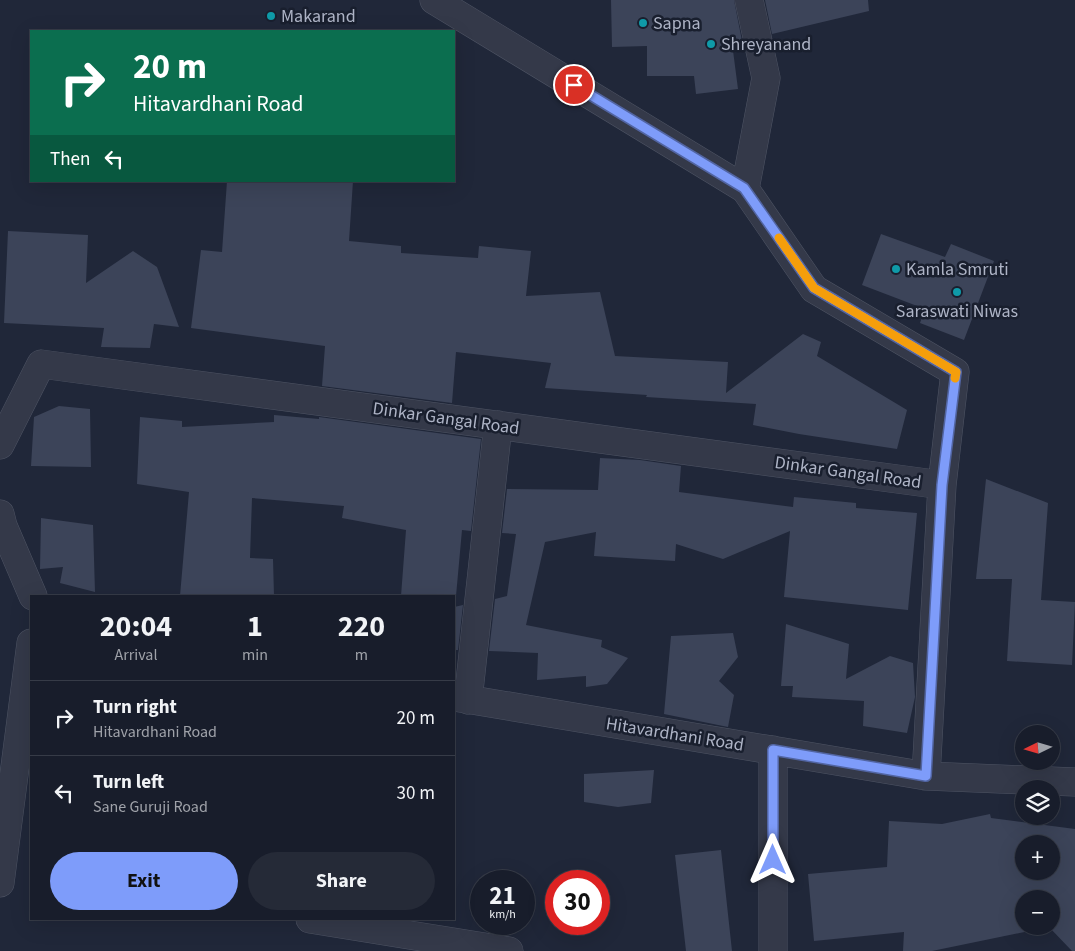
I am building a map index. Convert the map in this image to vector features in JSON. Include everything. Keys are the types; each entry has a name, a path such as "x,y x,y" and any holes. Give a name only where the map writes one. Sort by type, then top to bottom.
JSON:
{"street":[{"path":"434,0 744,188 814,288 956,372 942,485 926,776"},
{"path":"744,188 766,78 749,0"},
{"name":"Dinkar Gangal Road","path":"0,445 41,364 942,485"},
{"path":"461,698 498,425"},
{"path":"0,514 3,526 34,595"},
{"path":"0,883 30,651"},
{"name":"Hitavardhani Road","path":"461,698 926,776 1075,782"},
{"path":"773,750 773,951"},
{"path":"316,920 509,951"}],"building":[{"path":"611,0 734,0 742,41 732,43 738,89 696,94 694,76 647,76 647,46 612,47"},
{"path":"765,0 868,0 869,11 772,34"},
{"path":"227,182 353,182 349,241 401,246 401,253 478,258 479,246 531,251 526,296 600,292 615,356 728,362 726,393 803,334 821,342 817,356 907,410 897,449 753,425 756,404 545,388 551,363 456,352 452,403 322,386 325,346 191,328 201,250 222,252"},
{"path":"8,231 88,235 86,283 133,251 157,267 179,327 154,324 150,348 101,347 104,328 4,323"},
{"path":"881,234 945,257 951,244 994,261 964,340 920,323 925,309 862,285"},
{"path":"59,406 90,409 91,467 31,466 34,417"},
{"path":"274,415 319,419 319,417 481,439 471,531 462,530 456,596 401,595 406,530 342,518 344,506 252,498 250,558 273,559 274,595 180,595 189,492 137,484 140,417 182,421 182,427 274,422"},
{"path":"600,458 640,460 681,466 679,492 793,507 794,497 856,503 856,508 917,513 908,610 784,597 790,531 723,559 676,544 675,561 594,556 596,532 545,542 526,625 602,640 601,647 628,658 607,684 586,687 586,676 537,680 538,653 489,651 495,599 507,596 516,534 502,533 507,489 598,490"},
{"path":"986,479 1048,503 1041,600 1075,602 1072,665 1007,661 1012,579 976,579"},
{"path":"41,518 93,525 95,592 60,583 63,567 40,569"},
{"path":"463,605 458,650 455,650 455,607"},
{"path":"786,624 849,644 846,679 890,656 913,663 915,697 907,733 863,726 864,701 792,697 793,686 781,686"},
{"path":"733,633 738,657 719,681 734,695 728,727 664,714 671,636"},
{"path":"654,770 651,803 618,807 584,802 584,774"},
{"path":"990,814 991,818 1015,821 1015,825 1044,825 1075,829 1075,951 1072,951 1057,935 1060,935 1060,890 1015,890 1015,934 932,951 903,951 904,932 814,941 808,874 887,867 889,821 942,824"},
{"path":"721,850 732,951 686,951 675,855"}],"slow traffic":[{"path":"779,238 814,288 956,372 955,378"}],"place":[{"name":"Makarand","path":"271,16"},
{"name":"Sapna","path":"643,23"},
{"name":"Shreyanand","path":"711,44"},
{"name":"Kamla Smruti","path":"896,269"},
{"name":"Saraswati Niwas","path":"957,292"}],"route":[{"path":"574,85 744,188 814,288 956,372 942,485 926,776 773,750 773,860"}]}
